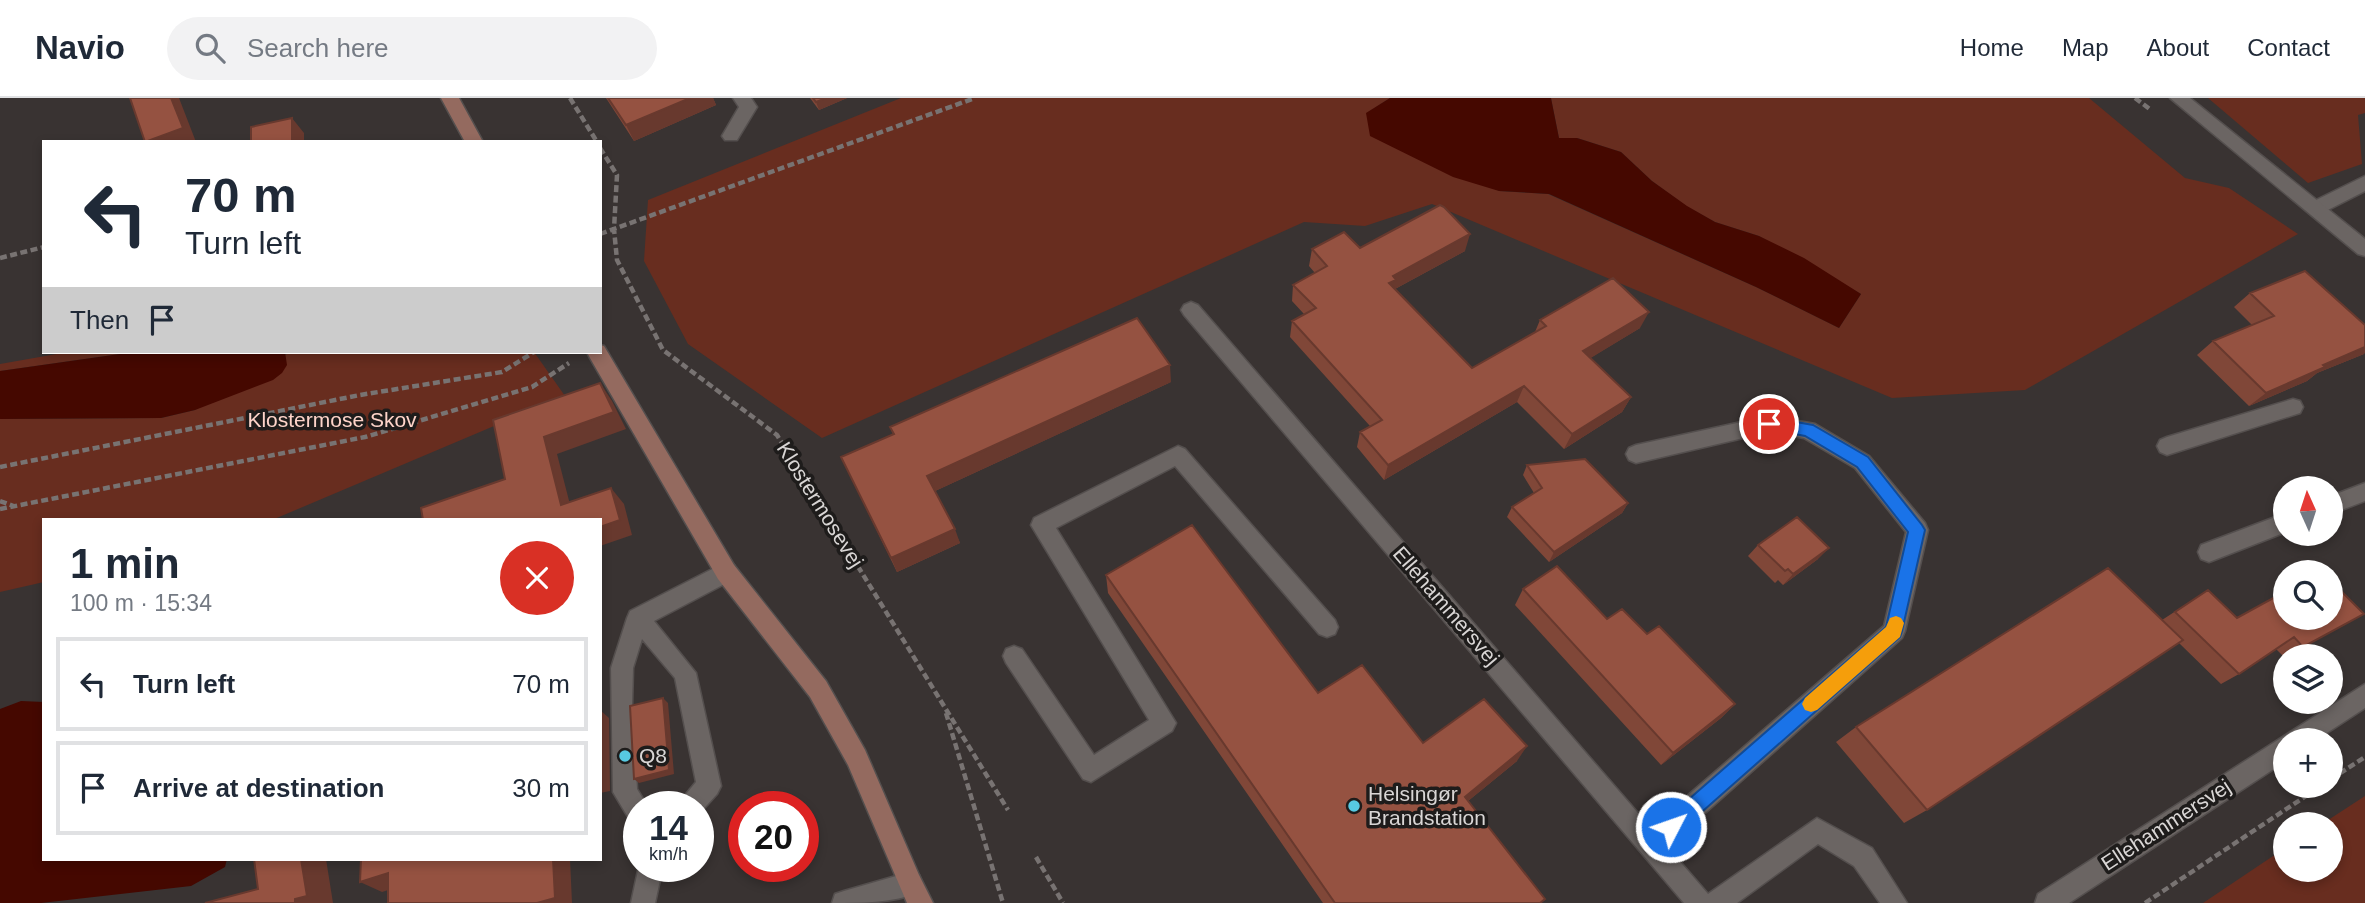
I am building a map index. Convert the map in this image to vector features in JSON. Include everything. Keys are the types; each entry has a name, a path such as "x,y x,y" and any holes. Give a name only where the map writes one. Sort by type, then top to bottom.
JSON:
{"main road":[{"path":"450,98 473,140"},
{"path":"598,354 726,572 818,689 857,758 916,894"}],"street":[{"path":"731,136 748,107 742,98"},
{"path":"2179,98 2365,249"},
{"path":"2316,208 2365,183"},
{"name":"Ellehammersvej","path":"1191,310 1700,903"},
{"path":"2167,446 2293,407"},
{"path":"1636,454 1769,424 1808,430 1862,462 1917,530 1894,631 1651,844"},
{"path":"1014,656 1091,771 1164,723 1042,525 1178,455 1327,627"},
{"path":"2343,500 2365,492"},
{"path":"2209,552 2273,527"},
{"path":"625,791 622,668 638,618 726,572"},
{"path":"638,618 685,673 709,786 704,791"},
{"path":"2314,728 2365,695"},
{"name":"Ellehammersvej","path":"2047,903 2273,755"},
{"path":"1716,903 1817,830 1863,858 1895,903"},
{"path":"643,903 648,882"},
{"path":"844,903 916,894"}],"path":[{"path":"569,98 596,140"},
{"path":"602,233 975,98"},
{"name":"Klostermosevej","path":"602,151 617,175 614,229 617,260 663,350 777,435 1008,810"},
{"path":"0,258 42,248"},
{"path":"0,467 360,395 502,372 531,354"},
{"path":"0,509 365,437 531,387 575,359"},
{"path":"0,501 16,507"},
{"path":"944,705 1003,903"},
{"path":"2343,771 2365,757"},
{"path":"2145,903 2303,798"},
{"path":"1036,857 1063,903"}],"green space":[{"path":"901,98 1390,98 1367,113 1499,191 1548,194 1756,287 1839,328 1861,294 1759,236 1715,222 1686,206 1652,181 1621,152 1577,138 1559,138 1551,98 2089,98 2185,178 2229,188 2298,234 2025,390 1892,398 1432,204 1365,226 1304,222 822,438 688,344 644,261 648,200"},
{"path":"2208,98 2365,98 2365,113 2358,115 2362,164 2308,183"},
{"path":"57,354 120,354 0,371 0,364"},
{"name":"Klostermose Skov","path":"287,354 535,354 565,396 277,518 42,518 42,582 0,592 0,419 161,418 195,410"},
{"path":"2365,796 2365,903 2203,903 2273,856 2273,882 2343,882 2343,812 2340,812"}],"shaded area":[{"path":"1390,98 1551,98 1559,138 1577,138 1621,152 1652,181 1687,206 1715,222 1759,236 1804,258 1861,294 1839,328 1756,287 1549,194 1499,191 1453,177 1370,136 1366,113"},
{"path":"120,354 285,354 287,365 273,380 195,410 161,418 0,419 0,371"},
{"path":"21,701 42,702 42,861 226,861 225,867 191,886 41,903 0,903 0,709"}],"building":[{"path":"130,98 171,98 183,128 144,140"},
{"path":"608,98 690,98 626,125"},
{"path":"292,118 292,140 251,140 251,127"},
{"path":"1440,205 1470,234 1393,276 1396,280 1389,283 1472,368 1546,326 1540,320 1613,278 1649,312 1583,351 1631,397 1572,434 1524,386 1388,465 1360,432 1382,420 1292,321 1316,308 1293,285 1327,266 1312,249 1344,232 1360,248"},
{"path":"2305,271 2365,325 2365,347 2266,393 2213,341 2274,316 2250,293"},
{"path":"1137,318 1170,365 927,476 955,529 891,558 841,457 894,434 890,427"},
{"path":"600,383 614,412 544,437 561,505 611,488 620,520 602,526 602,518 423,518 421,508 505,479 493,420"},
{"path":"1585,459 1628,503 1554,552 1512,507 1542,488 1527,465"},
{"path":"1797,517 1829,548 1793,574 1788,569 1785,571 1758,545"},
{"name":"Helsingør Brandstation","path":"1192,525 1318,693 1362,665 1423,743 1484,699 1527,746 1465,797 1545,899 1540,903 1335,903 1106,575"},
{"path":"1557,566 1607,619 1622,609 1647,634 1659,626 1735,704 1673,753 1523,589"},
{"path":"2108,568 2183,640 1927,810 1856,727"},
{"path":"2208,590 2237,618 2273,598 2273,630 2334,630 2309,644 2300,644 2294,637 2284,644 2273,644 2273,651 2239,674 2175,612"},
{"path":"2343,593 2364,614 2343,625"},
{"path":"663,698 669,770 634,779 630,706"},
{"path":"254,861 301,861 307,896 295,899 295,903 205,903 258,889"},
{"path":"361,861 553,861 555,898 537,903 388,903 388,873 360,882"}],"slow traffic":[{"path":"1811,704 1894,631 1896,623"}],"place":[{"name":"Q8","path":"625,756"},
{"name":"Helsingør Brandstation","path":"1354,806"}],"route":[{"path":"1671,827 1894,631 1917,530 1862,462 1808,430 1769,424"}]}
